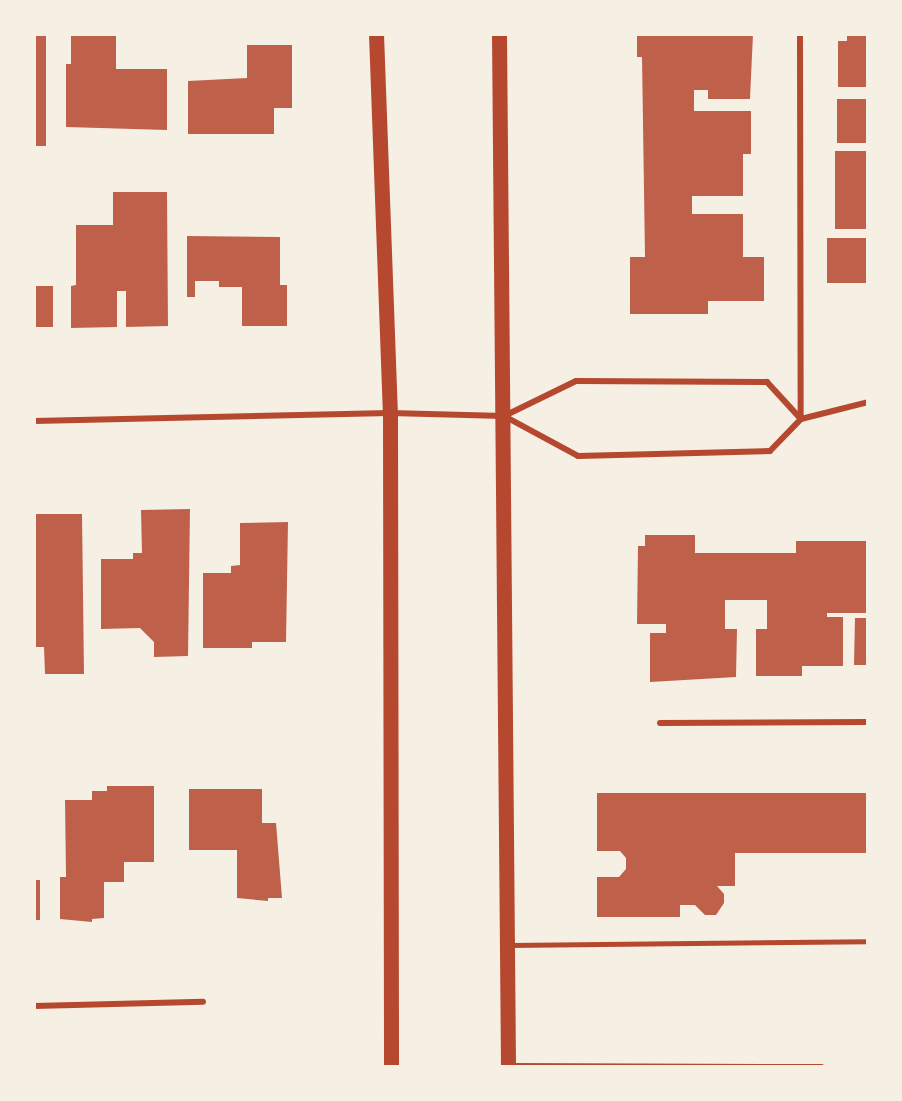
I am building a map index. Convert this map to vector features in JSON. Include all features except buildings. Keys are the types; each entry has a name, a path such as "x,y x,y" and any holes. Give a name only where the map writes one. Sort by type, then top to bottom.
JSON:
{"main road":[{"path":"376,34 390,413 391,1066"},
{"path":"499,34 508,1066"}],"street":[{"path":"800,34 801,419"},
{"path":"504,416 576,381 767,382 801,419"},
{"path":"34,421 390,413 504,416 578,456 770,451 801,419 867,402"},
{"path":"660,723 867,722"},
{"path":"34,1006 203,1002"}],"lane":[{"path":"508,945 867,941"},
{"path":"508,1066 821,1066"}]}
